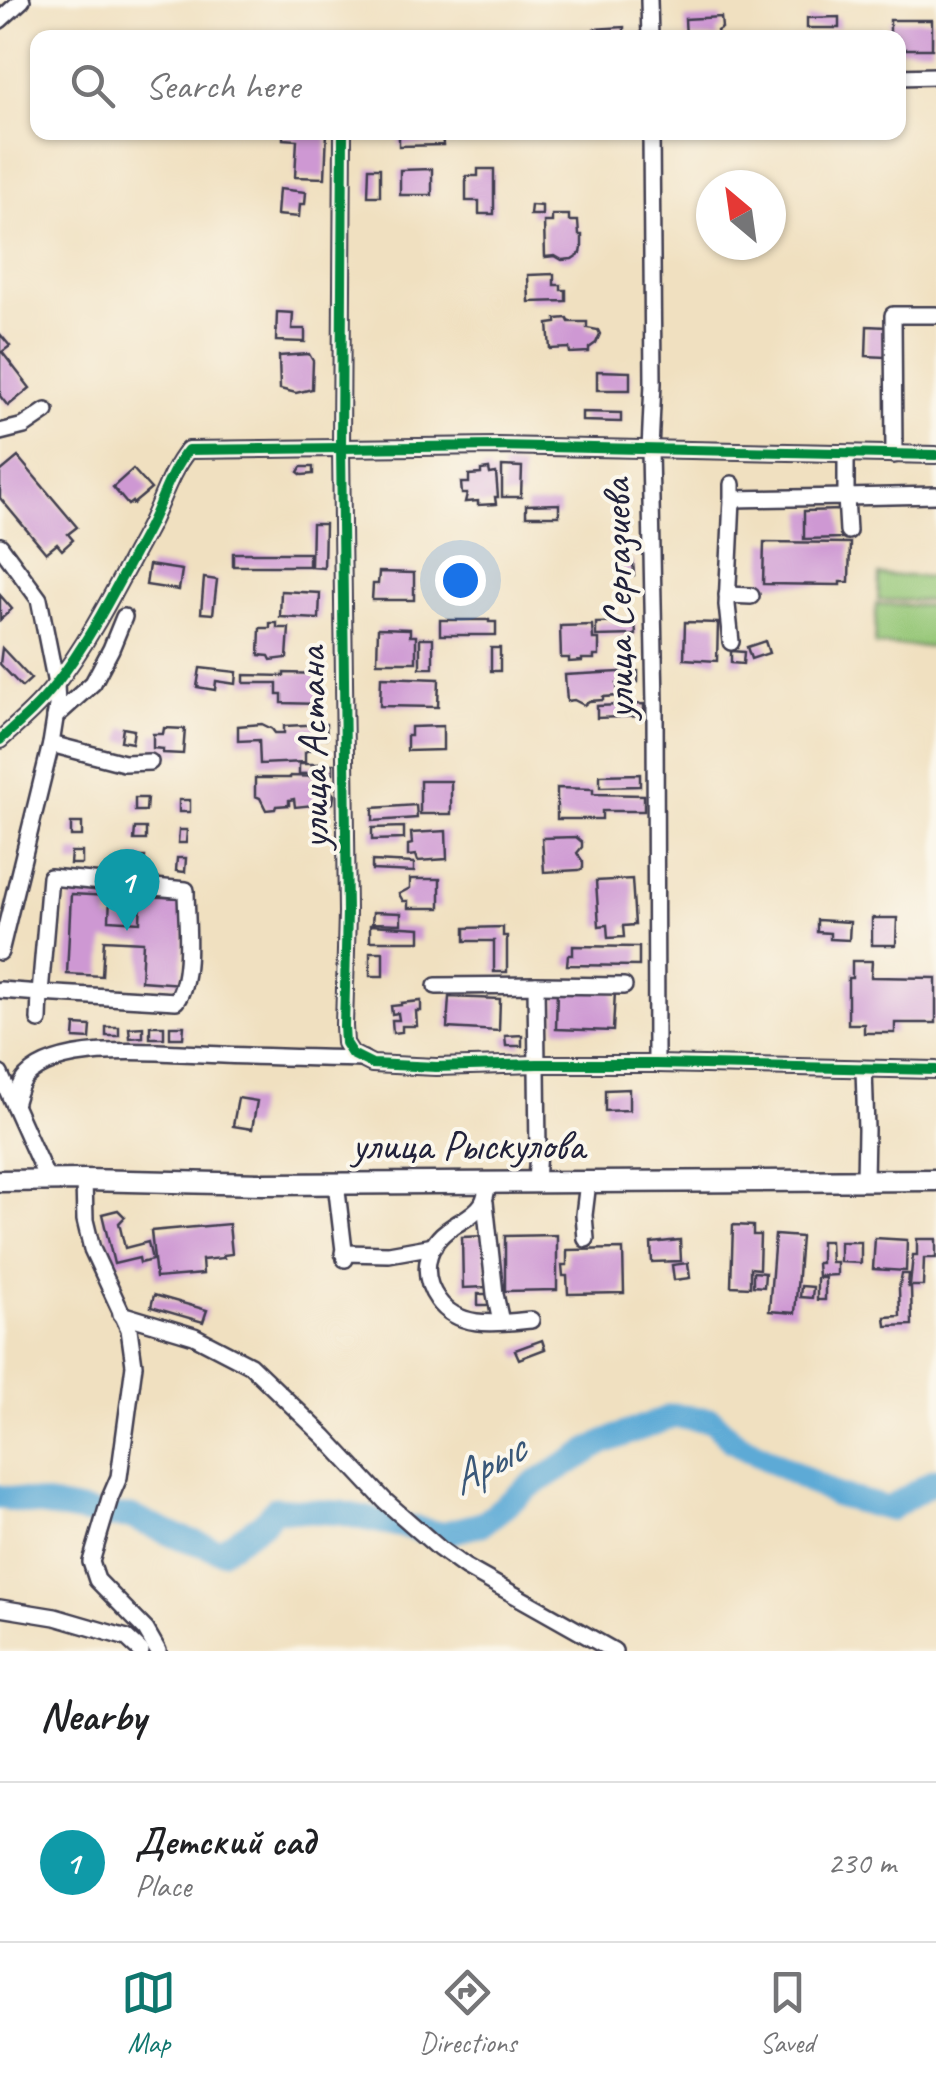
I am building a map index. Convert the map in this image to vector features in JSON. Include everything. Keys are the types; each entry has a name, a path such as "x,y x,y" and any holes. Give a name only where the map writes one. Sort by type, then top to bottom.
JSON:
{"main road":[{"name":"улица Рыскулова","path":"0,1181 336,1183 486,1192 536,1182 936,1180"}],"street":[{"path":"0,20 22,0"},
{"path":"649,0 650,30"},
{"path":"906,77 936,76"},
{"name":"улица Астана","path":"344,140 341,447 347,894 344,1026 345,1043 352,1054 363,1060"},
{"name":"улица Сергазиева","path":"651,140 656,1064"},
{"path":"894,455 893,315 936,315"},
{"path":"0,432 24,426 46,411"},
{"path":"0,740 56,684 149,527 176,464 188,450 582,446 936,455"},
{"path":"846,454 848,531"},
{"path":"730,642 732,491 846,497 936,495"},
{"path":"0,546 39,600 56,684 51,744 0,952"},
{"path":"728,595 751,596"},
{"path":"55,716 93,683 124,617"},
{"path":"51,744 124,763 150,762"},
{"path":"0,990 40,993 176,1000 187,965 186,890 50,877 40,993 40,1020"},
{"path":"536,985 536,1182"},
{"path":"436,986 624,986"},
{"path":"14,1105 26,1076 42,1067 68,1057 134,1050 363,1060 436,1068 656,1064 936,1070"},
{"path":"0,1066 42,1067"},
{"path":"864,1069 865,1180"},
{"path":"0,1074 48,1181"},
{"path":"84,1180 85,1220 92,1249 129,1330 134,1365 120,1476 92,1562 97,1580 146,1630 158,1651"},
{"path":"586,1239 588,1182"},
{"path":"336,1183 344,1258 434,1246"},
{"path":"486,1192 472,1215 438,1237 428,1256 426,1276 443,1308 459,1318 482,1324 531,1320"},
{"path":"486,1192 500,1322"},
{"path":"121,1314 194,1336 250,1365 326,1437 385,1501 440,1549 609,1650"},
{"path":"0,1608 55,1617 127,1638 141,1651"}],"green space":[{"path":"879,575 936,577 936,601 878,600"},
{"path":"876,604 936,606 936,647 875,645"}],"building":[{"path":"721,17 722,28 686,30 685,19"},
{"path":"839,17 839,28 807,28 807,18"},
{"path":"890,20 932,20 932,49 906,49 906,30 890,30"},
{"path":"297,140 327,140 325,178 295,177"},
{"path":"399,140 443,140 443,145 399,146"},
{"path":"369,168 380,168 380,196 368,196"},
{"path":"432,169 432,195 400,195 400,170"},
{"path":"478,169 494,169 494,214 479,214 479,201 466,201 466,176 478,176"},
{"path":"279,189 306,192 299,217 277,215"},
{"path":"531,205 542,206 542,215 530,215"},
{"path":"552,215 569,215 569,221 578,221 582,248 572,259 545,257 544,222 552,222"},
{"path":"554,274 554,285 566,290 566,301 529,302 528,275"},
{"path":"277,312 293,313 292,329 305,329 305,342 276,341"},
{"path":"567,318 569,322 587,322 587,328 598,330 600,334 589,352 550,349 548,324"},
{"path":"867,326 886,327 885,357 866,356"},
{"path":"0,334 10,346 2,352 30,388 8,406 0,396"},
{"path":"309,354 313,361 312,389 296,393 280,389 279,356"},
{"path":"597,371 630,372 630,390 597,390"},
{"path":"582,412 621,413 621,422 582,421"},
{"path":"18,457 77,527 68,534 73,540 62,550 57,544 46,553 0,498 0,472"},
{"path":"502,466 522,467 521,497 502,497"},
{"path":"301,467 313,467 313,474 302,475 298,472"},
{"path":"133,469 151,489 128,505 113,487"},
{"path":"489,469 490,474 496,473 496,504 465,502 467,494 462,494 461,483 469,483 469,475"},
{"path":"559,504 559,516 526,516 526,505"},
{"path":"841,510 842,538 804,539 804,511"},
{"path":"312,524 325,524 324,568 311,567"},
{"path":"764,542 850,543 849,582 763,584"},
{"path":"233,553 309,553 309,566 233,566"},
{"path":"633,561 634,575 622,576 621,562"},
{"path":"149,565 182,570 179,590 146,585"},
{"path":"379,572 414,573 414,600 372,600"},
{"path":"204,578 217,580 213,614 201,613"},
{"path":"281,591 320,593 319,619 280,617"},
{"path":"0,595 12,609 0,620"},
{"path":"440,620 489,620 496,622 496,635 440,635"},
{"path":"635,622 636,635 596,636 596,623"},
{"path":"685,622 718,623 717,661 684,659"},
{"path":"270,623 277,623 277,628 289,628 287,658 271,660 259,655 260,628 270,628"},
{"path":"592,625 593,639 599,639 599,656 569,662 569,658 561,658 560,626"},
{"path":"378,628 410,629 410,636 416,636 416,662 377,662"},
{"path":"420,638 433,638 433,668 420,668"},
{"path":"765,641 769,653 751,659 747,647"},
{"path":"2,648 31,679 22,687 0,664"},
{"path":"491,648 500,648 500,671 491,671"},
{"path":"731,651 744,652 743,664 731,663"},
{"path":"200,668 237,672 236,684 216,681 215,690 197,687"},
{"path":"638,671 638,682 617,684 618,696 584,705 567,701 565,675"},
{"path":"321,674 320,704 282,703 277,683 244,683 244,675"},
{"path":"381,677 439,679 438,707 380,706"},
{"path":"644,704 644,716 597,718 597,706"},
{"path":"262,724 275,733 284,733 284,726 326,724 327,738 304,739 309,750 305,752 305,762 260,764 259,740 238,741 238,726"},
{"path":"443,726 443,750 407,751 411,727"},
{"path":"123,728 134,730 132,743 121,741"},
{"path":"164,728 185,729 183,754 153,748 153,734 163,734"},
{"path":"299,764 333,764 333,773 299,774"},
{"path":"640,774 640,786 600,787 600,775"},
{"path":"327,777 333,803 295,807 294,799 289,800 289,805 266,810 255,796 255,778"},
{"path":"420,781 451,781 451,814 420,814"},
{"path":"557,788 593,789 593,794 644,795 644,811 602,811 602,819 557,819"},
{"path":"135,798 147,798 146,811 135,811"},
{"path":"179,800 190,800 190,812 179,812"},
{"path":"416,805 417,818 373,821 373,808"},
{"path":"71,823 82,823 82,836 71,836"},
{"path":"404,827 404,839 372,840 372,828"},
{"path":"135,828 146,828 146,840 134,840"},
{"path":"179,830 187,830 186,843 178,843"},
{"path":"446,831 447,859 418,861 416,855 408,856 411,833"},
{"path":"576,837 582,842 577,853 583,868 544,872 542,838"},
{"path":"71,852 82,852 82,864 70,864"},
{"path":"133,857 145,857 144,870 133,869"},
{"path":"177,858 186,858 185,872 176,871"},
{"path":"372,861 414,863 414,872 372,870"},
{"path":"410,879 440,879 440,908 408,908 408,901 403,901 399,894 410,888"},
{"path":"632,879 635,925 623,926 624,937 608,938 607,925 599,926 596,881"},
{"path":"71,894 110,896 109,920 140,922 141,896 186,898 181,984 141,981 143,942 104,940 102,976 67,974"},
{"path":"373,912 401,913 401,924 372,923"},
{"path":"872,918 897,918 896,945 872,945"},
{"path":"817,920 850,922 849,940 830,939 830,933 817,932"},
{"path":"370,925 420,928 420,941 370,941"},
{"path":"503,927 503,936 507,936 507,972 494,972 494,941 465,941 465,928"},
{"path":"573,946 639,947 639,966 567,965"},
{"path":"370,952 383,952 383,976 370,976"},
{"path":"852,961 872,961 871,977 936,978 936,1023 895,1023 895,1033 864,1033 864,1024 848,1024"},
{"path":"557,989 615,991 613,1031 556,1029"},
{"path":"449,997 500,999 499,1031 447,1028"},
{"path":"421,1001 421,1011 416,1011 417,1026 402,1026 402,1032 393,1033 392,1020 399,1020 398,1013 392,1014 391,1006"},
{"path":"75,1025 91,1026 90,1039 74,1038"},
{"path":"150,1026 164,1026 164,1038 150,1038"},
{"path":"170,1026 184,1026 183,1038 170,1038"},
{"path":"106,1027 119,1027 119,1036 106,1036"},
{"path":"143,1027 143,1037 130,1038 129,1028"},
{"path":"522,1035 522,1046 506,1046 505,1036"},
{"path":"629,1089 629,1110 605,1111 605,1090"},
{"path":"238,1098 257,1101 252,1129 233,1126"},
{"path":"118,1210 125,1217 119,1223 125,1248 148,1242 152,1260 140,1263 139,1258 114,1264 102,1214"},
{"path":"229,1224 232,1254 202,1260 203,1274 156,1278 151,1231"},
{"path":"733,1225 753,1226 753,1235 760,1235 759,1269 750,1268 750,1287 731,1286"},
{"path":"557,1235 557,1290 505,1291 505,1236"},
{"path":"775,1235 801,1237 795,1313 769,1311"},
{"path":"485,1236 486,1287 463,1288 462,1237"},
{"path":"875,1238 907,1240 906,1271 873,1269"},
{"path":"917,1239 936,1239 936,1258 924,1258 923,1286 910,1286 913,1255 917,1255"},
{"path":"680,1240 681,1261 652,1262 651,1243"},
{"path":"821,1241 830,1241 831,1262 837,1262 837,1275 818,1276"},
{"path":"840,1242 861,1242 861,1263 840,1262"},
{"path":"623,1249 624,1293 568,1294 562,1265 567,1265 567,1250"},
{"path":"688,1263 690,1278 674,1280 672,1265"},
{"path":"753,1272 765,1273 764,1287 753,1286"},
{"path":"902,1274 909,1274 912,1325 886,1326 885,1317 900,1316"},
{"path":"817,1278 825,1278 825,1300 817,1300"},
{"path":"801,1286 813,1287 812,1298 800,1297"},
{"path":"478,1294 488,1294 489,1305 478,1305"},
{"path":"154,1295 207,1310 203,1322 151,1307"},
{"path":"542,1340 545,1349 519,1359 515,1350"}],"waterway":[{"name":"Арыс","path":"0,1497 104,1516 131,1517 221,1551 264,1522 275,1509 340,1513 441,1534 482,1524 530,1486 604,1442 673,1416 712,1420 733,1441 836,1495 889,1509 936,1480"}],"cycle path":[{"path":"343,140 341,447 347,912 344,1026 345,1043 352,1054 372,1064 436,1067 656,1064 936,1070"},
{"path":"0,740 42,700 80,649 188,450 496,446 936,455"}],"place":[{"name":"Детский сад","path":"127,931"}]}
